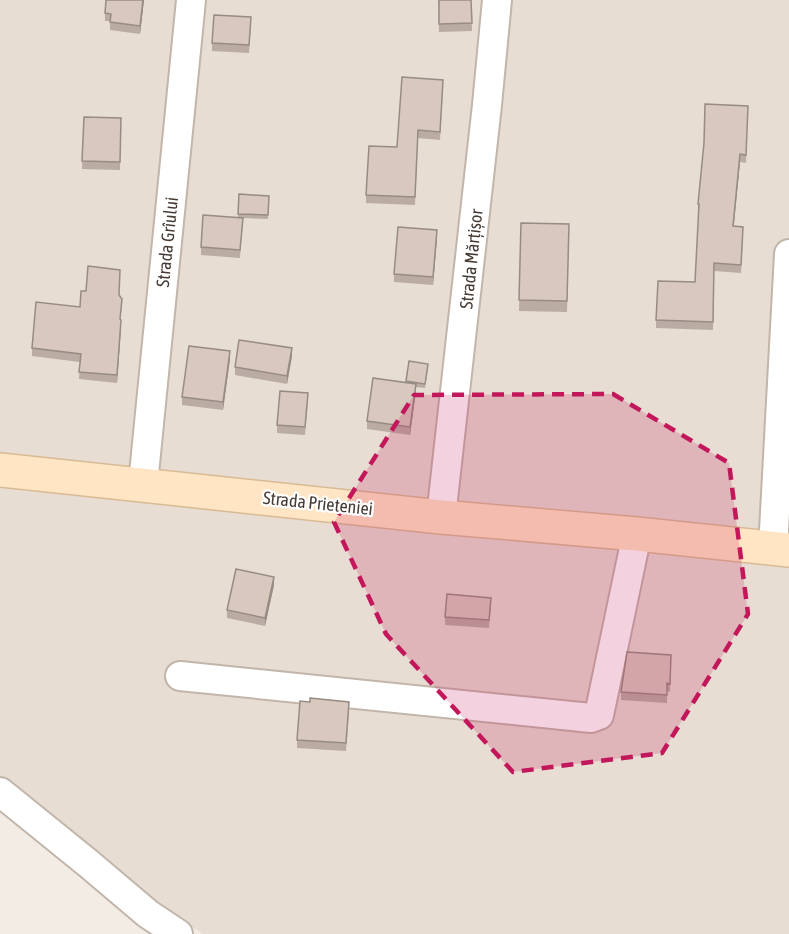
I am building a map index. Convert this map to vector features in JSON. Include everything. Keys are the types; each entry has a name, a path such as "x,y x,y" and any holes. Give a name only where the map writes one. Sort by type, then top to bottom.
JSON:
{"street":[{"name":"Strada Grîului","path":"143,484 191,0"},
{"name":"Strada Mărțișor","path":"441,517 497,0"},
{"path":"781,549 789,254"},
{"name":"Strada Prieteniei","path":"0,470 441,517 781,549"},
{"path":"180,676 591,718 599,715 637,534"},
{"path":"0,792 148,914 178,934"}],"highlighted area":[{"path":"613,394 729,463 748,614 662,753 513,772 386,634 334,522 414,395"}],"shaded area":[{"path":"0,0 789,0 789,934 203,934 122,883 27,796 0,777"}],"building":[{"path":"106,0 143,0 140,26 110,22 111,14 105,13"},
{"path":"439,0 471,0 472,23 439,24"},
{"path":"214,15 251,17 249,45 212,43"},
{"path":"402,77 443,80 440,132 418,130 415,197 366,195 369,146 397,147"},
{"path":"705,104 748,106 746,155 740,154 733,226 743,227 741,265 714,263 713,322 656,320 658,281 695,282"},
{"path":"84,117 121,118 120,162 82,161"},
{"path":"239,194 269,196 268,215 238,214"},
{"path":"203,215 243,218 240,250 201,247"},
{"path":"521,223 569,224 567,301 519,300"},
{"path":"398,227 437,230 433,277 394,274"},
{"path":"88,266 120,270 119,295 122,299 117,375 79,372 81,354 32,348 36,302 80,307 81,291 86,291"},
{"path":"239,340 292,348 287,376 235,367"},
{"path":"189,346 230,351 223,402 182,397"},
{"path":"409,361 428,364 425,384 406,381"},
{"path":"373,378 416,384 410,427 367,421"},
{"path":"280,391 308,393 305,427 277,425"},
{"path":"236,569 274,577 265,618 227,610"},
{"path":"447,594 491,598 489,620 445,617"},
{"path":"627,652 671,655 670,684 667,683 667,695 621,692"},
{"path":"310,698 349,702 346,743 297,740 300,701 310,702"}]}
